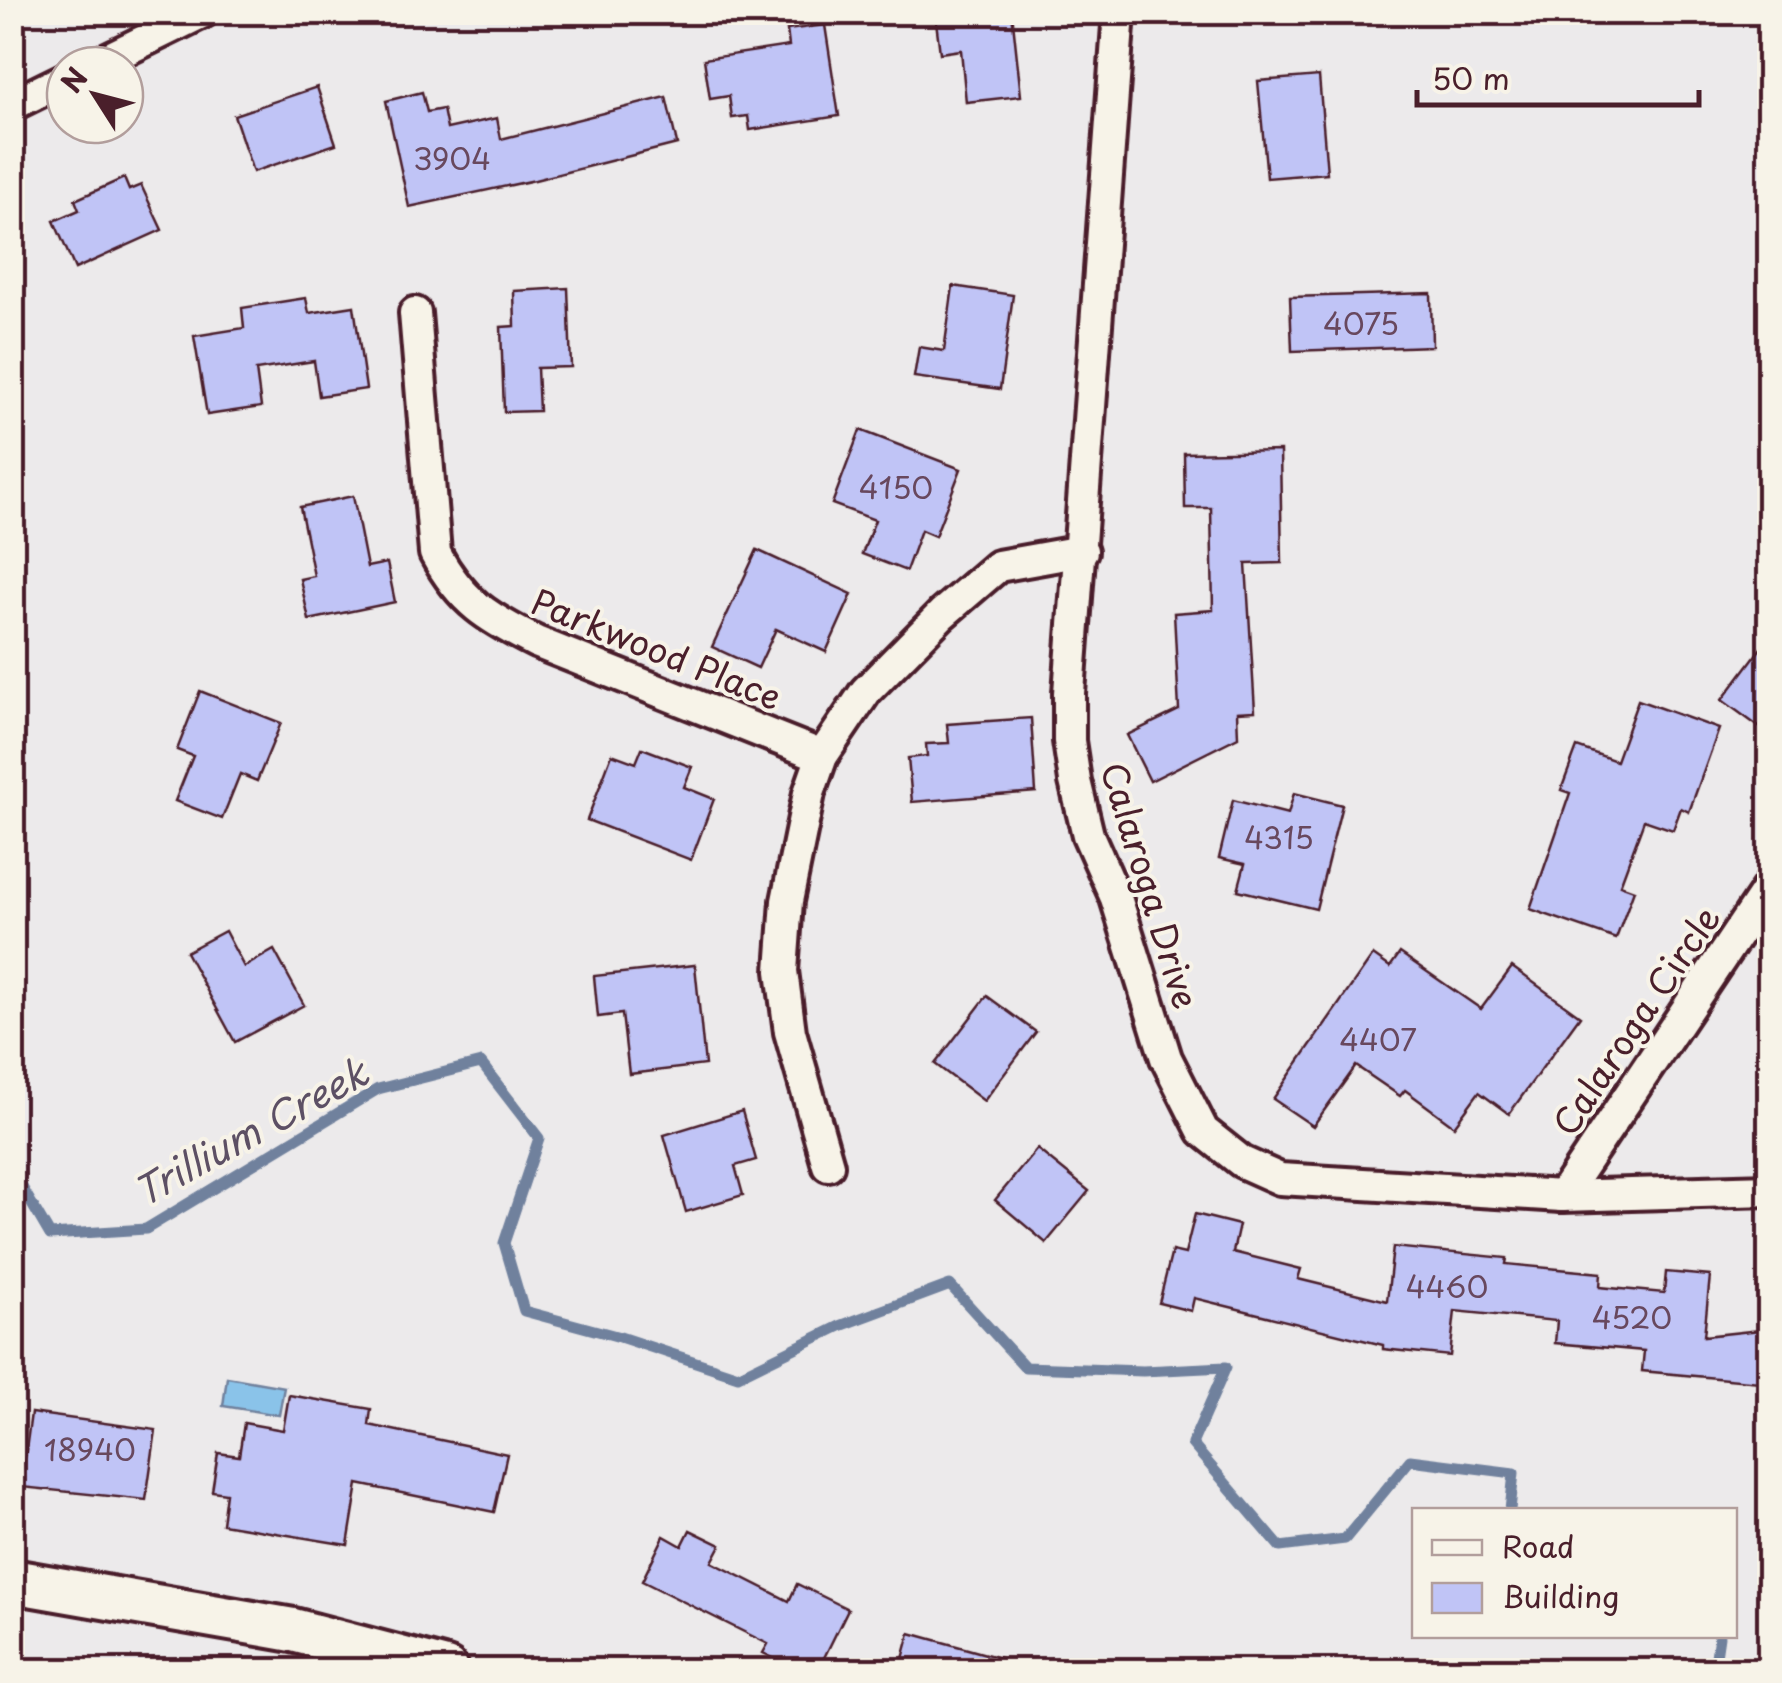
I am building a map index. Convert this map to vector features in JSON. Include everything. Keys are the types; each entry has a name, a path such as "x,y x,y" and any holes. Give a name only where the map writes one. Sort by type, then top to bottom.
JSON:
{"street":[{"path":"135,45 203,12"},
{"name":"Calaroga Drive","path":"1120,12 1069,693 1069,741 1088,834 1116,898 1166,1058 1204,1130 1242,1162 1280,1179 1562,1196 1770,1190"},
{"path":"12,105 45,89"},
{"name":"Parkwood Place","path":"415,313 435,553 453,586 506,627 536,642 822,756"},
{"path":"828,1166 790,1032 782,970 787,900 809,794 822,756 866,691 942,614 998,566 1082,551"},
{"name":"Calaroga Circle","path":"1562,1196 1770,885"},
{"path":"12,1581 293,1630 446,1670"}],"water":[{"path":"227,1377 284,1387 279,1415 223,1406"}],"building":[{"path":"944,12 1012,12 1021,96 966,102 961,50 940,53 936,21 945,20"},
{"path":"825,25 839,116 750,130 748,116 732,118 729,96 710,99 704,59 789,46 787,30"},
{"path":"1319,76 1327,173 1267,178 1258,81"},
{"path":"317,87 336,144 253,172 234,115"},
{"path":"422,92 427,112 443,109 447,129 497,118 501,139 666,97 677,144 409,207 386,101"},
{"path":"124,178 129,190 141,185 162,230 75,269 54,221 79,210 75,200"},
{"path":"953,286 1013,295 1000,389 914,377 919,347 944,351"},
{"path":"568,288 571,367 537,368 539,411 504,412 501,327 515,326 514,291"},
{"path":"1431,293 1432,346 1292,351 1290,297"},
{"path":"306,298 309,313 354,306 366,389 319,396 314,361 256,370 261,407 207,415 194,336 244,328 242,308"},
{"path":"860,430 961,469 935,536 921,530 906,571 862,554 875,520 832,504"},
{"path":"1280,451 1282,563 1246,564 1255,711 1237,712 1238,737 1150,781 1127,735 1179,710 1174,613 1213,610 1211,508 1185,508 1184,453"},
{"path":"353,496 367,567 387,563 395,602 309,620 300,579 314,576 300,507"},
{"path":"757,550 852,594 826,652 776,629 758,668 712,647"},
{"path":"1770,636 1770,735 1722,700"},
{"path":"200,691 281,723 257,781 240,774 222,819 175,801 193,756 177,750"},
{"path":"1638,700 1719,729 1689,812 1681,808 1673,830 1644,820 1620,885 1634,890 1616,939 1530,909 1570,793 1561,790 1577,747 1616,761"},
{"path":"1031,718 1036,792 912,802 908,758 927,756 926,744 949,743 947,724"},
{"path":"642,748 692,767 684,787 714,799 691,860 587,820 612,754 636,763"},
{"path":"1294,793 1342,805 1316,909 1238,890 1245,864 1219,858 1233,800 1288,814"},
{"path":"225,931 244,967 274,950 304,1005 235,1042 186,952"},
{"path":"1400,953 1481,1009 1512,967 1580,1016 1509,1114 1479,1092 1454,1126 1405,1090 1400,1096 1356,1066 1313,1126 1273,1099 1373,955 1390,967"},
{"path":"695,965 705,1065 629,1074 622,1014 598,1017 594,976"},
{"path":"987,996 1036,1032 984,1101 935,1064"},
{"path":"742,1111 756,1160 735,1166 743,1195 686,1212 664,1135"},
{"path":"1037,1149 1089,1191 1046,1243 995,1200"},
{"path":"1195,1214 1239,1225 1233,1252 1301,1269 1298,1279 1387,1301 1393,1247 1507,1258 1506,1264 1601,1273 1600,1287 1664,1293 1666,1272 1710,1276 1704,1336 1770,1329 1770,1383 1642,1371 1644,1351 1555,1343 1557,1321 1455,1311 1450,1356 1383,1349 1383,1345 1194,1298 1191,1311 1159,1303 1172,1251 1185,1254"},
{"path":"289,1395 371,1409 369,1425 507,1454 494,1512 358,1484 348,1545 222,1524 226,1493 212,1491 218,1453 239,1456 244,1423 283,1430"},
{"path":"31,1413 156,1430 146,1500 21,1487"},
{"path":"690,1530 721,1545 712,1562 789,1601 797,1584 848,1609 818,1670 798,1670 763,1653 768,1644 642,1581 664,1536 682,1546"},
{"path":"910,1633 1011,1661 1010,1670 900,1670"}],"waterway":[{"name":"Trillium Creek","path":"12,1170 50,1235 146,1229 378,1089 481,1063 539,1138 504,1243 524,1311 620,1337 738,1376 840,1326 950,1285 1025,1367 1143,1371 1226,1367 1192,1444 1280,1547 1345,1539 1410,1460 1514,1473 1510,1508"},
{"name":"Trillium Creek","path":"1714,1670 1719,1638"}]}
